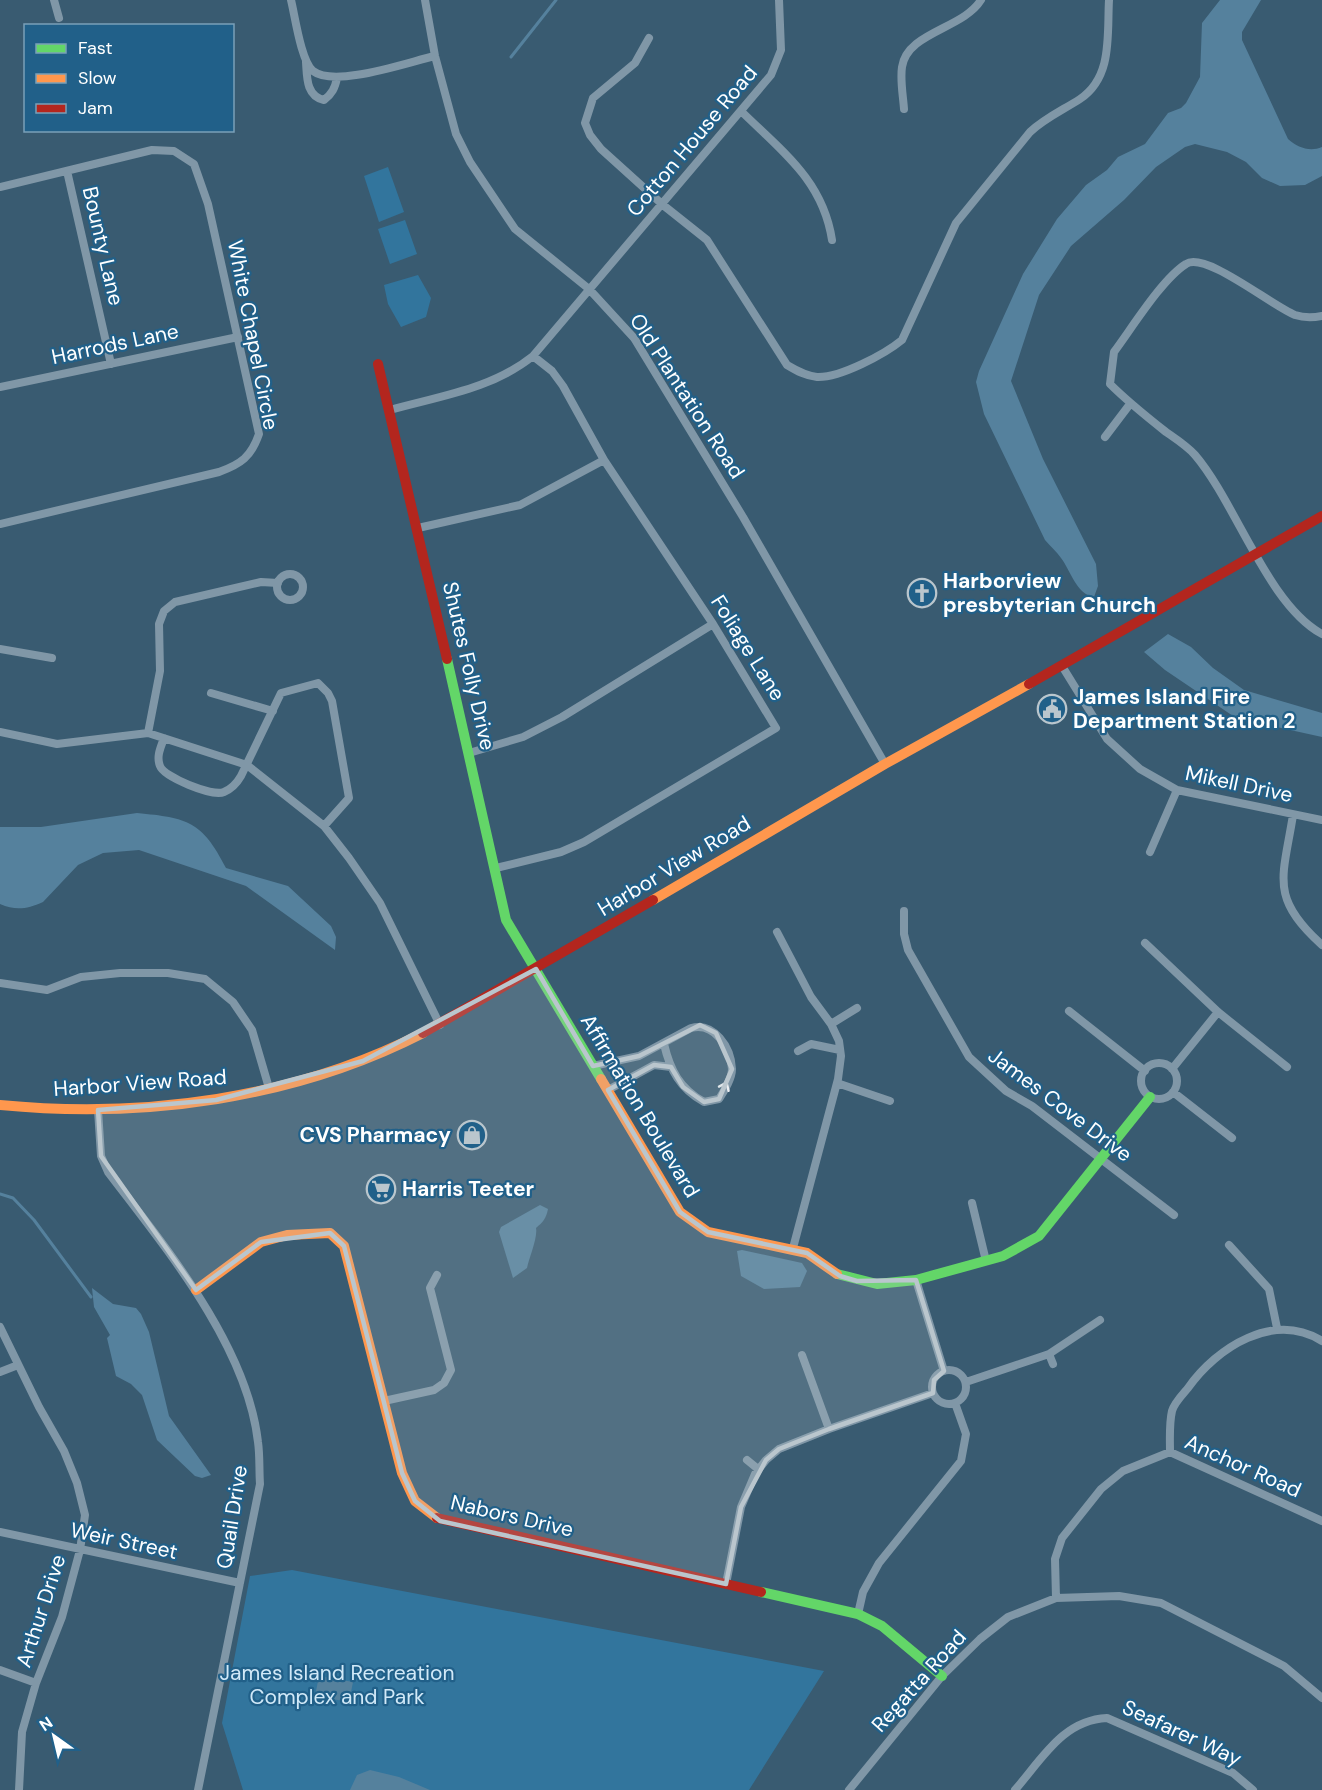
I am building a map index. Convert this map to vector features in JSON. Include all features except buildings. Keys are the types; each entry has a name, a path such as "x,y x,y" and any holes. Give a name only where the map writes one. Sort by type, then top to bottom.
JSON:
{"street":[{"path":"54,0 59,18"},
{"path":"291,0 305,59 309,88 318,99 324,100 335,88 337,78"},
{"name":"Old Plantation Road","path":"425,0 435,56 456,134 470,162 515,229 589,289 634,338 743,517 885,764"},
{"name":"Cotton House Road","path":"390,410 483,386 514,372 533,356 771,75 781,50 779,0"},
{"path":"904,109 902,67 906,54 920,39 946,28 974,11 981,0"},
{"path":"649,38 635,63 593,98 585,123 590,135 600,149 663,205 707,240 787,365 801,373 816,377 831,376 891,350 902,340 956,223 1030,132 1043,120 1091,91 1106,63 1109,0"},
{"path":"305,59 313,71 337,78 435,56"},
{"path":"742,112 802,170 828,216 832,240"},
{"name":"White Chapel Circle","path":"0,187 152,150 174,152 194,164 208,204 259,434 253,451 241,464 219,472 0,524"},
{"name":"Bounty Lane","path":"67,171 111,364"},
{"path":"1322,316 1310,318 1289,312 1206,262 1189,262 1175,272 1114,352 1110,384 1130,404 1194,454 1221,491 1255,554 1297,616 1322,634"},
{"name":"Harrods Lane","path":"0,387 238,337"},
{"name":"Foliage Lane","path":"496,868 561,852 584,842 776,728 713,624 604,460 552,370 533,356"},
{"name":"Shutes Folly Drive","path":"378,364 418,528 506,920 537,969"},
{"path":"1105,437 1130,404"},
{"path":"418,528 520,505 604,460"},
{"name":"Harbor View Road","path":"0,1105 98,1110 216,1100 269,1088 363,1061 440,1025 885,764 1062,666 1322,516"},
{"path":"148,733 160,671 159,624 164,611 175,602 261,582 278,583"},
{"path":"469,753 523,736 562,717 713,624"},
{"path":"0,649 52,658"},
{"name":"Mikell Drive","path":"1062,666 1107,739 1140,769 1177,790 1322,820"},
{"path":"164,738 158,756 160,768 171,777 207,792 222,793 234,786 247,765 281,693 318,683 328,693 349,798 324,826"},
{"path":"211,693 273,711"},
{"path":"0,732 57,744 148,733 247,765 324,826 380,903 440,1025"},
{"path":"1150,852 1177,790"},
{"path":"1293,815 1282,884 1288,907 1305,929 1322,945"},
{"name":"James Cove Drive","path":"904,911 904,934 908,950 969,1057 999,1085 1032,1106 1174,1215"},
{"path":"777,932 811,997 831,1024 840,1050 837,1083 793,1248"},
{"path":"1145,943 1218,1011 1287,1067"},
{"name":"Affirmation Boulevard","path":"537,969 680,1212 686,1218 708,1232 807,1252 840,1276 857,1281 877,1284 916,1280 1016,1251 1039,1236 1150,1097"},
{"path":"0,983 47,990 81,977 120,973 168,973 205,979 233,1002 252,1030 269,1088"},
{"path":"831,1024 856,1008"},
{"path":"1069,1011 1145,1071"},
{"path":"1172,1069 1218,1011"},
{"path":"593,1066 639,1056 700,1025 709,1028 725,1046 732,1069 726,1088 718,1099 704,1102 683,1087 671,1067 664,1044"},
{"path":"798,1051 811,1044 840,1050"},
{"path":"1156,1064 1172,1069 1177,1085 1173,1092 1158,1099 1150,1097 1144,1091 1141,1083 1145,1071 1156,1064"},
{"path":"608,1090 654,1065 671,1067"},
{"path":"837,1083 890,1101"},
{"path":"1173,1092 1232,1138"},
{"name":"Quail Drive","path":"98,1110 101,1156 108,1172 196,1290 245,1386 258,1442 260,1484 198,1790"},
{"path":"972,1203 986,1261"},
{"name":"Nabors Drive","path":"196,1290 261,1242 287,1235 330,1233 344,1246 351,1267 402,1473 415,1501 440,1521 858,1614 882,1626 942,1676"},
{"path":"1229,1245 1269,1289 1277,1328"},
{"path":"384,1401 434,1390 444,1383 451,1370 430,1288 437,1275"},
{"path":"916,1280 944,1371"},
{"path":"966,1382 1049,1354 1100,1320"},
{"name":"Arthur Drive","path":"0,1327 64,1451 77,1483 85,1515 80,1550 63,1617 36,1683 22,1732 19,1790"},
{"path":"1170,1452 1172,1409 1203,1367 1230,1347 1277,1328 1309,1333 1322,1341"},
{"path":"1049,1354 1053,1364"},
{"path":"802,1355 829,1429"},
{"path":"0,1372 18,1365"},
{"path":"933,1394 934,1380 944,1371 957,1372 966,1382"},
{"path":"933,1394 945,1404 955,1403 964,1395 966,1382"},
{"path":"726,1584 741,1507 759,1469 779,1449 829,1429 933,1394"},
{"path":"858,1614 863,1592 879,1563 961,1461 966,1434 955,1403"},
{"name":"Anchor Road","path":"1056,1598 1056,1559 1062,1538 1101,1489 1123,1471 1170,1452 1322,1521"},
{"path":"747,1460 759,1469"},
{"name":"Weir Street","path":"0,1532 240,1583"},
{"name":"Regatta Road","path":"849,1790 942,1676 980,1639 1008,1617 1056,1598 1119,1596 1161,1604 1284,1666 1322,1698"},
{"path":"0,1670 36,1683"},
{"name":"Seafarer Way","path":"1015,1790 1060,1737 1074,1726 1089,1719 1107,1718 1233,1773 1252,1790"}],"highlighted area":[{"path":"536,969 593,1066 639,1056 700,1025 716,1033 732,1069 719,1099 704,1102 683,1087 671,1067 654,1065 608,1090 680,1212 708,1232 807,1253 840,1276 857,1281 916,1280 944,1371 934,1380 933,1393 779,1449 766,1460 741,1507 726,1584 440,1521 415,1501 402,1473 344,1246 330,1233 261,1242 196,1290 101,1156 98,1110 216,1100 363,1061"}],"green space":[{"path":"388,167 404,212 379,222 364,176"},
{"path":"405,220 417,254 390,264 378,229"},
{"path":"418,275 431,298 426,317 401,327 388,304 384,285"},
{"name":"James Island Recreation Complex and Park","path":"292,1570 824,1671 749,1790 243,1790 222,1723 250,1576"}],"shaded area":[{"path":"1220,0 1261,0 1242,32 1242,40 1288,139 1304,148 1322,147 1322,176 1305,185 1280,186 1262,178 1246,162 1227,152 1195,144 1185,147 1156,167 1124,200 1071,246 1039,295 1011,381 1043,459 1096,564 1098,586 1094,597 1078,587 1061,558 1045,540 984,414 976,382 1023,274 1057,219 1086,185 1107,170 1118,157 1145,144 1168,113 1181,108 1186,103 1200,77 1202,23"},
{"path":"1168,634 1191,647 1213,668 1244,690 1322,713 1322,737 1236,718 1165,670 1144,652"},
{"path":"137,813 169,817 192,825 209,840 226,868 288,886 331,926 336,937 335,950 246,886 139,850 103,853 78,865 43,902 27,908 0,904 0,827 41,827"},
{"path":"540,1205 548,1209 544,1220 536,1228 535,1242 527,1268 513,1278 499,1232 501,1227"},
{"path":"742,1250 802,1263 807,1271 800,1287 764,1289 741,1276 737,1251"},
{"path":"92,1288 113,1304 136,1308 141,1314 149,1332 169,1416 211,1475 202,1478 195,1476 157,1440 142,1395 131,1384 116,1376 107,1338 110,1335 94,1307"},
{"path":"319,1676 353,1682 349,1702 315,1696"},
{"path":"370,1770 399,1777 430,1790 350,1790 357,1775"}],"waterway":[{"path":"511,57 556,0"},
{"path":"0,1194 13,1198 34,1220 91,1297"}],"traffic: fast":[{"path":"447,659 506,920 601,1079"},
{"path":"837,1274 877,1284 916,1280 1003,1256 1039,1236 1150,1097"},
{"path":"761,1592 858,1614 882,1626 942,1676"}],"traffic: slow":[{"path":"653,900 885,764 1029,684"},
{"path":"0,1105 54,1109 109,1109 163,1106 217,1099 323,1074 374,1056 423,1033"},
{"path":"601,1079 680,1212 708,1232 807,1253 837,1274"},
{"path":"196,1290 261,1242 287,1235 330,1233 344,1246 402,1473 415,1501 437,1518"}],"traffic: jam":[{"path":"378,364 447,659"},
{"path":"1029,684 1322,516"},
{"path":"423,1033 653,900"},
{"path":"437,1518 761,1592"}],"place":[{"name":"Harborview presbyterian Church","path":"922,593"},
{"name":"James Island Fire Department Station 2","path":"1052,709"},
{"name":"CVS Pharmacy","path":"472,1135"},
{"name":"Harris Teeter","path":"381,1189"}]}
